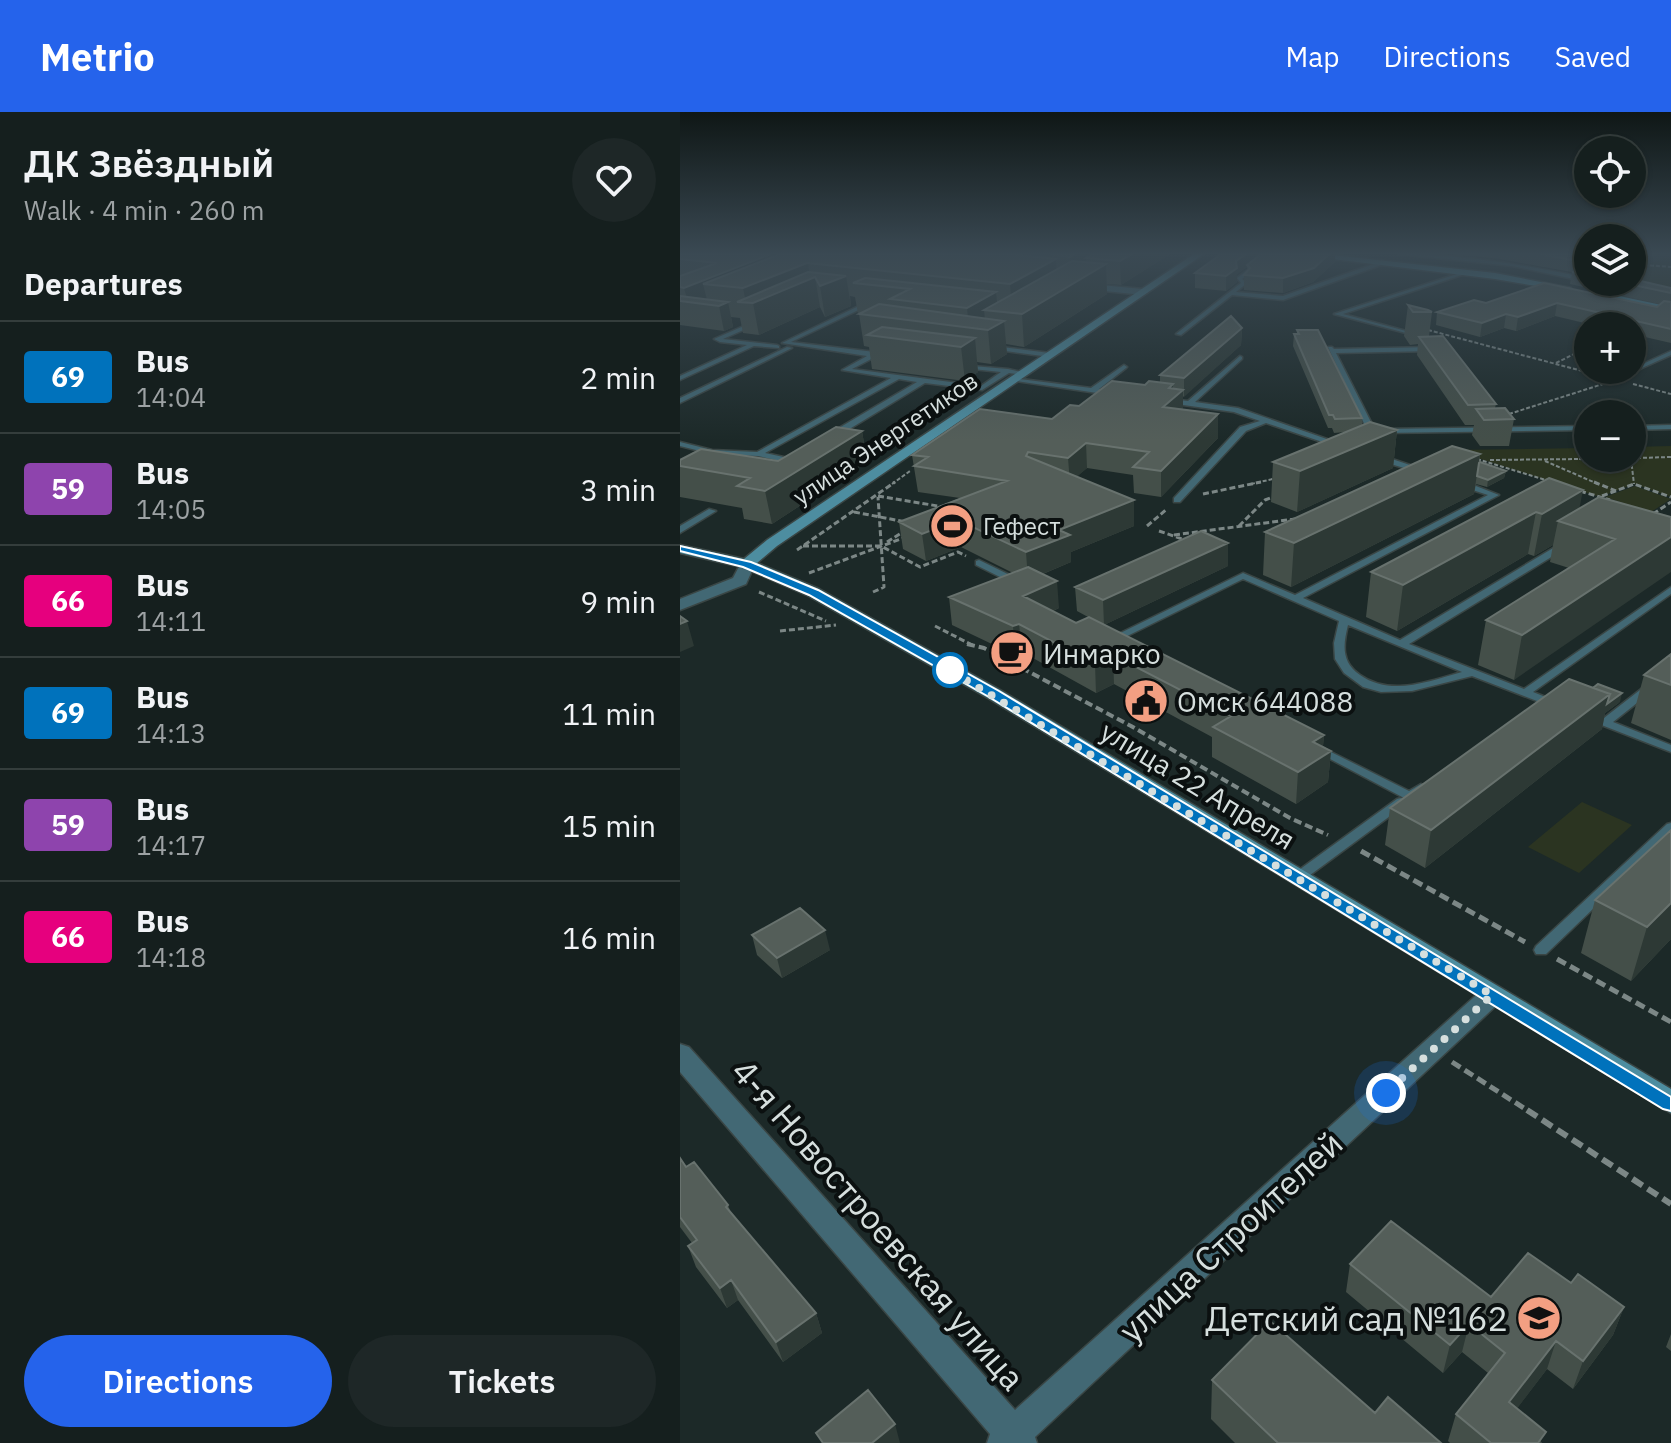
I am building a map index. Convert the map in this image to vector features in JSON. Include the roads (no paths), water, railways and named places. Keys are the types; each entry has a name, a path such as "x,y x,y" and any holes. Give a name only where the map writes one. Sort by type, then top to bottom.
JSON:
{"main road":[{"name":"улица Энергетиков","path":"747,564 772,543 1015,375 1107,316"},
{"name":"улица 22 Апреля","path":"680,549 747,564 813,592 994,694 1671,1102"}],"street":[{"name":"улица Энергетиков","path":"680,605 740,581 747,564"},
{"name":"улица Строителей","path":"1013,1440 1492,995"},
{"name":"4-я Новостроевская улица","path":"680,1054 1013,1440"}],"lane":[{"path":"777,347 842,316"},
{"path":"1179,334 1202,316"},
{"path":"1345,316 1437,343"},
{"path":"680,401 789,348 717,339 765,318"},
{"path":"737,322 753,324"},
{"path":"785,343 890,356"},
{"path":"680,378 754,344"},
{"path":"985,347 1050,355"},
{"path":"1370,444 1373,432 1330,348 1447,349"},
{"path":"1003,357 1013,351"},
{"path":"1646,364 1671,353"},
{"path":"875,354 845,370 982,388 1015,375"},
{"path":"1190,403 1240,358"},
{"path":"985,368 994,362"},
{"path":"953,364 1120,395"},
{"path":"1092,391 1124,367"},
{"path":"758,454 898,377"},
{"path":"815,446 923,381"},
{"path":"1162,400 1235,410 1263,422 1345,447"},
{"path":"1499,417 1509,430"},
{"path":"1177,500 1243,429 1263,422"},
{"path":"1646,428 1671,427"},
{"path":"1373,432 1574,428"},
{"path":"680,444 712,452 758,454 792,460 809,467 799,474"},
{"path":"792,460 804,453"},
{"path":"1369,454 1439,476"},
{"path":"1398,473 1411,467"},
{"path":"1294,599 1495,495 1453,481"},
{"path":"680,530 712,511"},
{"path":"1401,644 1574,540"},
{"path":"979,563 1027,587"},
{"path":"1122,648 1109,641 1243,576 1401,644 1568,709"},
{"path":"1525,693 1671,590"},
{"path":"1344,620 1338,650 1344,668 1362,683 1386,689 1413,689 1473,672"},
{"path":"1605,723 1671,671"},
{"path":"1530,709 1544,700"},
{"path":"1581,714 1671,749"},
{"path":"1301,739 1410,796"},
{"path":"1297,878 1434,778"},
{"path":"1541,950 1671,827"}],"place":[{"name":"Гефест","path":"952,526"},
{"name":"Инмарко","path":"1012,653"},
{"name":"Омск 644088","path":"1146,701"},
{"name":"Детский сад №162","path":"1539,1318"}]}
